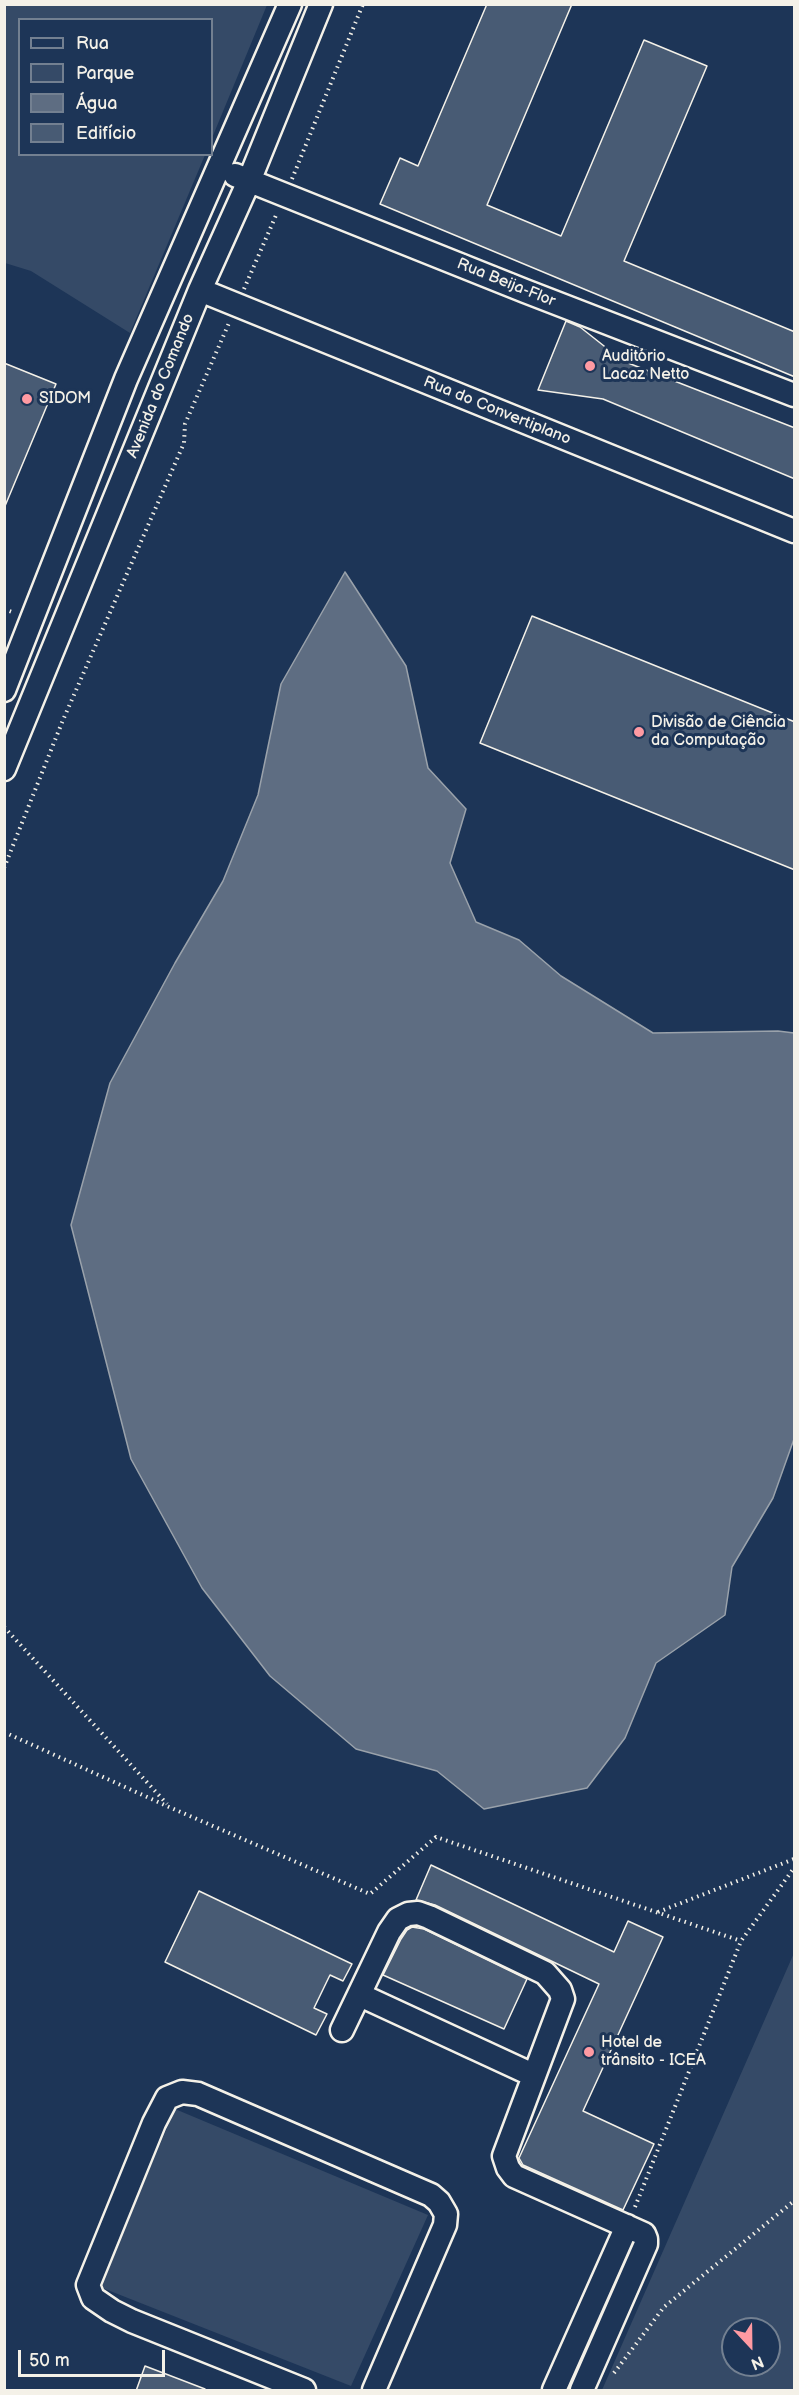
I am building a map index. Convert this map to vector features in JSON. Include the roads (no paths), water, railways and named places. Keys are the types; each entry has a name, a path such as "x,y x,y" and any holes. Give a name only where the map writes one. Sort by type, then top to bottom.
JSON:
{"lane":[{"name":"Avenida do Comando","path":"4,690 126,379 290,4"},
{"name":"Avenida do Comando","path":"4,769 200,290 249,181 321,4"},
{"name":"Rua Beija-Flor","path":"219,168 525,291 795,395"},
{"name":"Rua do Convertiplano","path":"200,290 795,531"},
{"path":"342,2030 388,1932 398,1919 408,1914 418,1913 429,1917 545,1972 560,1990 563,1999 504,2156 508,2168 514,2176 644,2234 646,2244 582,2391"},
{"path":"360,1995 533,2075"},
{"path":"304,2391 132,2321 112,2312 93,2298 88,2285 154,2123 167,2098 182,2092 198,2094 431,2195 439,2202 446,2214 445,2225 374,2391"},
{"path":"554,2391 627,2226"}],"water":[{"path":"345,572 406,666 428,768 466,809 450,863 476,922 519,940 561,976 653,1033 778,1031 794,1033 794,1439 773,1498 732,1567 725,1615 656,1663 625,1738 587,1788 484,1809 437,1771 356,1749 270,1676 202,1588 131,1459 71,1225 110,1083 175,963 223,881 258,795 281,684"}],"place":[{"name":"Auditório Lacaz Netto","path":"590,366"},
{"name":"SIDOM","path":"27,399"},
{"name":"Divisão de Ciência da Computação","path":"639,732"},
{"name":"Hotel de trânsito - ICEA","path":"589,2052"}]}
